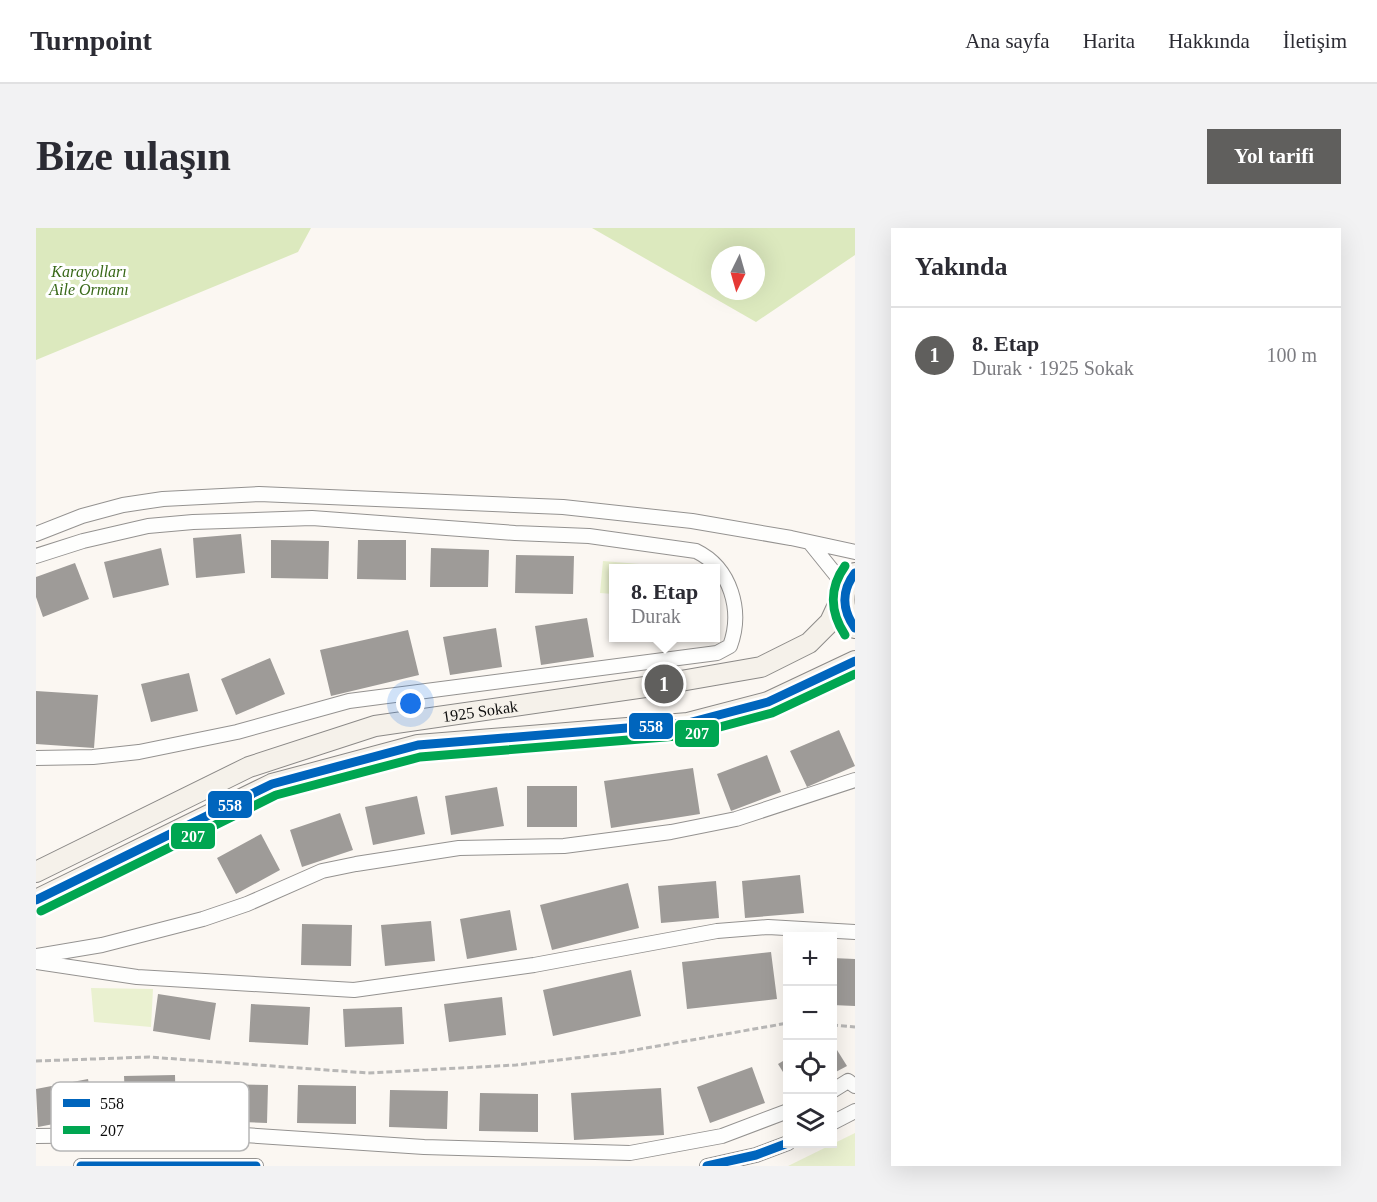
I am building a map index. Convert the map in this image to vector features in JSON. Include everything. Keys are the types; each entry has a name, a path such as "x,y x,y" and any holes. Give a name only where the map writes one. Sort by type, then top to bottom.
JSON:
{"main road":[{"name":"1925 Sokak","path":"36,872 249,767 375,726 592,695 761,667 809,643 830,622 855,573"},
{"path":"845,590 844,603 847,616 855,628"},
{"name":"1925 Sokak","path":"36,900 272,784 418,745 688,723 768,702 855,661"}],"street":[{"path":"36,534 82,516 123,505 163,499 259,494 563,507 692,522 791,538 855,552"},
{"path":"36,556 83,541 148,526 193,522 312,518 515,533 589,536 696,551 712,559 716,564"},
{"path":"811,544 845,590"},
{"path":"36,758 93,757 139,752 237,732 349,701 717,653 730,646 736,629 736,612 729,583 720,570"},
{"path":"590,669 592,695"},
{"path":"36,956 102,945 203,919 247,904 322,871 459,848 564,846 671,832 736,819 855,780"},
{"path":"36,962 137,977 354,990 534,965 717,931 788,927 855,932"},
{"path":"837,1088 848,1081 855,1086"},
{"path":"837,1120 855,1111"},
{"path":"249,1135 424,1147 630,1153 722,1136 783,1113"},
{"path":"36,1136 51,1136"},
{"path":"707,1166 756,1155 783,1145"},
{"path":"81,1166 256,1166"}],"path":[{"path":"36,1060 148,1057 368,1073 516,1065 561,1060 618,1053 783,1024"},
{"path":"837,1025 855,1027"}],"green space":[{"name":"Karayolları Aile Ormanı","path":"36,228 311,228 298,252 36,360"},
{"path":"592,228 855,228 855,255 756,322 718,300 765,300 765,246 711,246 711,296"},
{"path":"603,561 639,564 609,564 609,594 600,593"},
{"path":"91,988 153,989 151,1027 94,1022"},
{"path":"855,1133 855,1166 788,1166 825,1148 837,1148 837,1142"}],"building":[{"path":"241,534 245,573 196,578 193,538"},
{"path":"271,540 329,541 328,579 271,578"},
{"path":"358,540 406,540 406,580 357,579"},
{"path":"161,548 169,585 113,598 104,562"},
{"path":"431,548 489,550 488,587 430,587"},
{"path":"516,555 574,556 573,594 515,593"},
{"path":"75,563 89,599 43,617 36,597 36,577"},
{"path":"587,618 594,657 541,665 535,626"},
{"path":"496,628 502,667 450,675 443,637"},
{"path":"408,630 419,675 331,696 320,650"},
{"path":"270,658 285,694 236,715 221,679"},
{"path":"189,673 198,711 151,722 141,684"},
{"path":"36,691 98,695 94,748 36,744"},
{"path":"839,730 855,766 807,787 790,751"},
{"path":"767,755 781,792 731,811 717,774"},
{"path":"693,768 700,814 611,828 604,781"},
{"path":"527,786 577,786 577,827 527,827"},
{"path":"497,787 504,826 451,835 445,796"},
{"path":"417,796 425,834 373,845 365,807"},
{"path":"340,813 353,850 302,867 290,830"},
{"path":"261,834 280,870 236,894 217,858"},
{"path":"800,875 804,913 745,918 742,881"},
{"path":"716,881 719,918 661,923 658,886"},
{"path":"628,883 639,928 552,950 540,905"},
{"path":"510,910 517,950 467,959 460,919"},
{"path":"431,921 435,961 385,966 381,925"},
{"path":"302,924 352,925 351,966 301,965"},
{"path":"771,952 777,999 687,1009 682,962"},
{"path":"837,958 855,959 855,1006 837,1005"},
{"path":"631,970 641,1016 553,1036 543,990"},
{"path":"158,994 216,1003 210,1040 153,1031"},
{"path":"502,997 506,1035 449,1042 444,1004"},
{"path":"251,1004 310,1007 308,1045 249,1042"},
{"path":"402,1007 404,1044 345,1047 343,1009"},
{"path":"837,1050 847,1066 837,1071"},
{"path":"783,1061 783,1072 778,1064"},
{"path":"752,1067 765,1103 710,1123 697,1087"},
{"path":"175,1075 175,1082 124,1082 124,1076"},
{"path":"88,1079 89,1082 72,1082"},
{"path":"249,1085 268,1085 267,1123 249,1122"},
{"path":"298,1085 356,1086 356,1124 297,1123"},
{"path":"51,1086 51,1124 38,1127 36,1089"},
{"path":"661,1088 664,1135 574,1140 571,1093"},
{"path":"390,1090 448,1091 447,1129 389,1127"},
{"path":"480,1093 538,1094 538,1132 479,1131"}],"transit line":[{"name":"207","path":"845,566 836,583 833,600 836,618 845,635"},
{"name":"558","path":"855,573 845,594 848,614 855,628"},
{"name":"558","path":"36,900 272,784 418,745 688,723 768,702 855,661"},
{"name":"207","path":"41,911 276,795 420,757 690,735 772,713 855,674"},
{"name":"558","path":"707,1166 756,1155 783,1145"},
{"name":"558","path":"81,1166 256,1166"}],"place":[{"name":"8. Etap","path":"664,684"}]}
